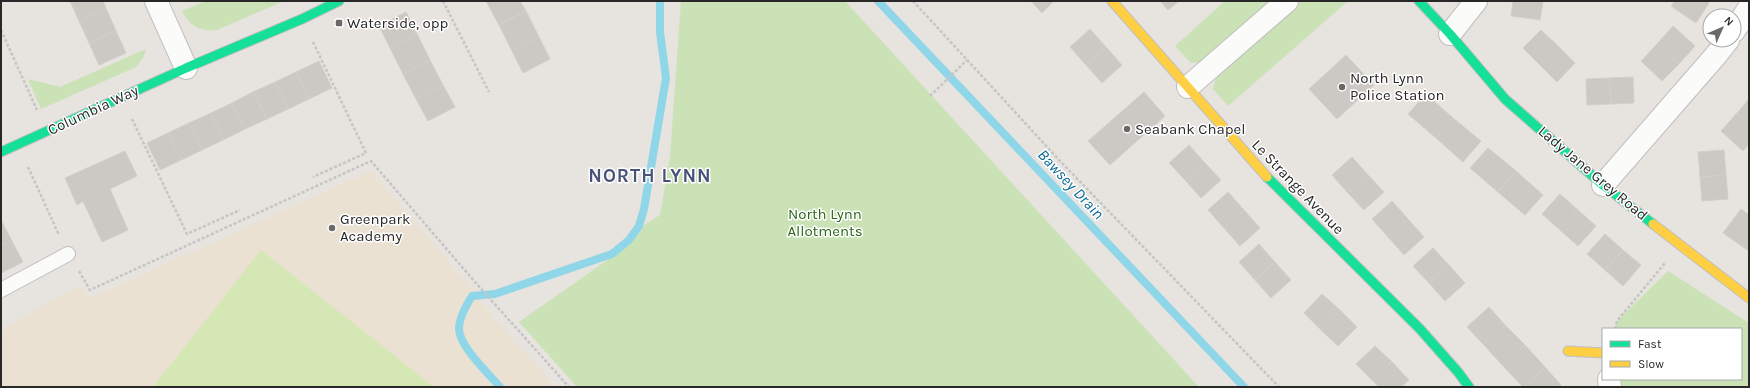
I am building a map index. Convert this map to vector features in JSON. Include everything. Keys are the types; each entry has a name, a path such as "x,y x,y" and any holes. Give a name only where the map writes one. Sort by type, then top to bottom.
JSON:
{"street":[{"path":"156,1 186,68"},
{"name":"Columbia Way","path":"1,152 186,68 302,20 339,1"},
{"name":"Le Strange Avenue","path":"1112,1 1263,173 1420,329 1458,372 1469,387"},
{"path":"1188,87 1287,1"},
{"name":"Lady Jane Grey Road","path":"1419,1 1450,34 1504,99 1603,185 1749,298"},
{"path":"1450,34 1476,1"},
{"path":"1742,19 1749,8"},
{"path":"1603,185 1722,48"},
{"path":"1568,350 1602,353"}],"lane":[{"path":"1,290 68,254"}],"path":[{"path":"443,1 489,92"},
{"path":"913,1 1060,161 1279,387"},
{"path":"302,20 366,153 313,177"},
{"path":"1,30 47,131"},
{"path":"930,96 967,60"},
{"path":"122,97 187,234 240,210"},
{"path":"18,145 68,254 90,290 371,161 475,282 569,387"},
{"path":"1615,328 1617,320 1680,244"}],"shaded area":[{"name":"Greenpark Academy","path":"371,171 472,289 496,321 556,387 1,387 1,331 55,298 80,286 91,298"}],"green space":[{"path":"206,1 284,1 217,30 206,30 196,27 188,21 182,11"},
{"name":"North Lynn Allotments","path":"681,1 845,1 1199,387 577,387 519,322 623,249 638,235 644,225 660,215 670,157"},
{"path":"1225,1 1270,1 1200,62 1191,63 1175,46"},
{"path":"1302,1 1348,1 1228,106 1213,89 1217,77 1223,70"},
{"path":"146,49 143,58 136,67 41,109 28,79 60,87"},
{"path":"261,250 434,387 153,387"},
{"path":"1668,271 1749,323 1749,387 1610,387 1609,380 1742,380 1742,328 1615,328 1617,321"}],"building":[{"path":"70,1 103,1 106,8 79,21"},
{"path":"486,1 520,1 526,11 499,25"},
{"path":"1031,1 1054,1 1042,13"},
{"path":"1160,1 1179,1 1168,10"},
{"path":"1513,1 1543,1 1540,20 1511,16"},
{"path":"1675,1 1706,1 1709,3 1706,8 1702,8 1702,14 1696,23 1671,6"},
{"path":"106,8 116,31 89,43 79,21"},
{"path":"526,11 539,37 512,51 499,25"},
{"path":"406,12 417,34 390,48 379,26"},
{"path":"1673,26 1695,46 1679,64 1657,44"},
{"path":"1090,29 1106,47 1086,65 1070,47"},
{"path":"1541,30 1558,46 1540,65 1523,48"},
{"path":"116,31 126,53 99,65 89,43"},
{"path":"417,34 430,60 403,74 390,48"},
{"path":"539,37 550,59 523,73 512,51"},
{"path":"1657,44 1679,64 1662,81 1641,61"},
{"path":"1558,46 1575,63 1557,82 1540,65"},
{"path":"1106,47 1122,65 1102,83 1086,65"},
{"name":"North Lynn Police Station","path":"1346,55 1374,85 1337,119 1309,89"},
{"path":"430,60 443,85 416,99 403,74"},
{"path":"319,61 332,88 309,99 296,72"},
{"path":"296,72 309,99 288,109 275,82"},
{"path":"1633,77 1634,103 1611,104 1609,78"},
{"path":"1609,78 1611,104 1587,105 1586,79"},
{"path":"275,82 288,109 267,119 253,92"},
{"path":"443,85 455,107 428,121 416,99"},
{"path":"253,92 267,119 245,129 232,103"},
{"name":"Seabank Chapel","path":"1144,92 1165,116 1110,165 1088,141"},
{"path":"1426,94 1453,118 1436,138 1408,114"},
{"path":"1749,99 1749,124 1737,113"},
{"path":"232,103 245,129 223,140 211,113"},
{"path":"211,113 223,140 202,150 189,123"},
{"path":"1737,113 1749,124 1749,144 1743,151 1721,131"},
{"path":"1453,118 1481,141 1463,162 1436,138"},
{"path":"189,123 202,150 181,160 168,133"},
{"path":"168,133 181,160 160,170 147,143"},
{"path":"1189,145 1205,163 1185,180 1169,163"},
{"path":"1488,148 1516,171 1498,192 1470,168"},
{"path":"1724,150 1726,175 1700,177 1698,152"},
{"path":"125,151 137,176 110,189 128,230 102,242 83,201 77,205 65,178"},
{"path":"1352,157 1368,175 1348,193 1332,175"},
{"path":"1205,163 1221,180 1201,198 1185,180"},
{"path":"1516,171 1543,195 1525,215 1498,192"},
{"path":"1368,175 1384,192 1364,210 1348,193"},
{"path":"1726,175 1728,199 1702,201 1700,177"},
{"path":"1228,192 1244,210 1224,228 1208,210"},
{"path":"1560,194 1578,210 1560,230 1542,214"},
{"path":"1392,201 1408,219 1388,237 1372,219"},
{"path":"1741,209 1749,215 1749,238 1743,247 1723,233"},
{"path":"1244,210 1260,228 1240,246 1224,228"},
{"path":"1578,210 1596,226 1578,246 1560,230"},
{"path":"1408,219 1424,237 1404,255 1388,237"},
{"path":"1,220 12,241 1,246"},
{"path":"1605,234 1623,250 1605,270 1587,254"},
{"path":"1749,238 1749,251 1743,247"},
{"path":"12,241 23,262 1,273 1,246"},
{"path":"1259,244 1275,262 1255,280 1239,262"},
{"path":"1433,248 1449,265 1429,283 1413,266"},
{"path":"1623,250 1641,265 1623,286 1605,270"},
{"path":"1275,262 1291,280 1271,298 1255,280"},
{"path":"1449,265 1465,283 1445,301 1429,283"},
{"path":"1322,294 1340,310 1321,330 1304,313"},
{"path":"1489,307 1505,325 1483,344 1467,327"},
{"path":"1340,310 1357,327 1338,346 1321,330"},
{"path":"1505,325 1525,345 1503,366 1483,344"},
{"path":"1525,345 1545,367 1523,387 1503,366"},
{"path":"1375,346 1392,362 1373,381 1356,364"},
{"path":"1392,362 1409,380 1401,387 1379,387 1373,381"},
{"path":"1545,367 1561,385 1558,387 1523,387"}],"waterway":[{"path":"500,387 469,351 460,336 460,321 472,296 495,294 612,254 629,240 639,226 644,209 666,78 660,32 660,1"},
{"name":"Bawsey Drain","path":"878,1 1244,387"}],"traffic: fast":[{"path":"1,152 186,68 302,19 339,1"},
{"path":"1419,1 1450,34 1505,99 1603,185 1653,224"},
{"path":"1267,177 1420,329 1458,372 1469,387"}],"traffic: slow":[{"path":"1112,1 1267,177"},
{"path":"1653,224 1749,298"},
{"path":"1568,351 1602,353"}],"place":[{"name":"Waterside, opp","path":"339,23"},
{"name":"North Lynn Police Station","path":"1342,87"},
{"name":"Seabank Chapel","path":"1127,129"},
{"name":"Greenpark Academy","path":"332,228"}],"district":[{"name":"NORTH LYNN","path":"650,176"}]}
